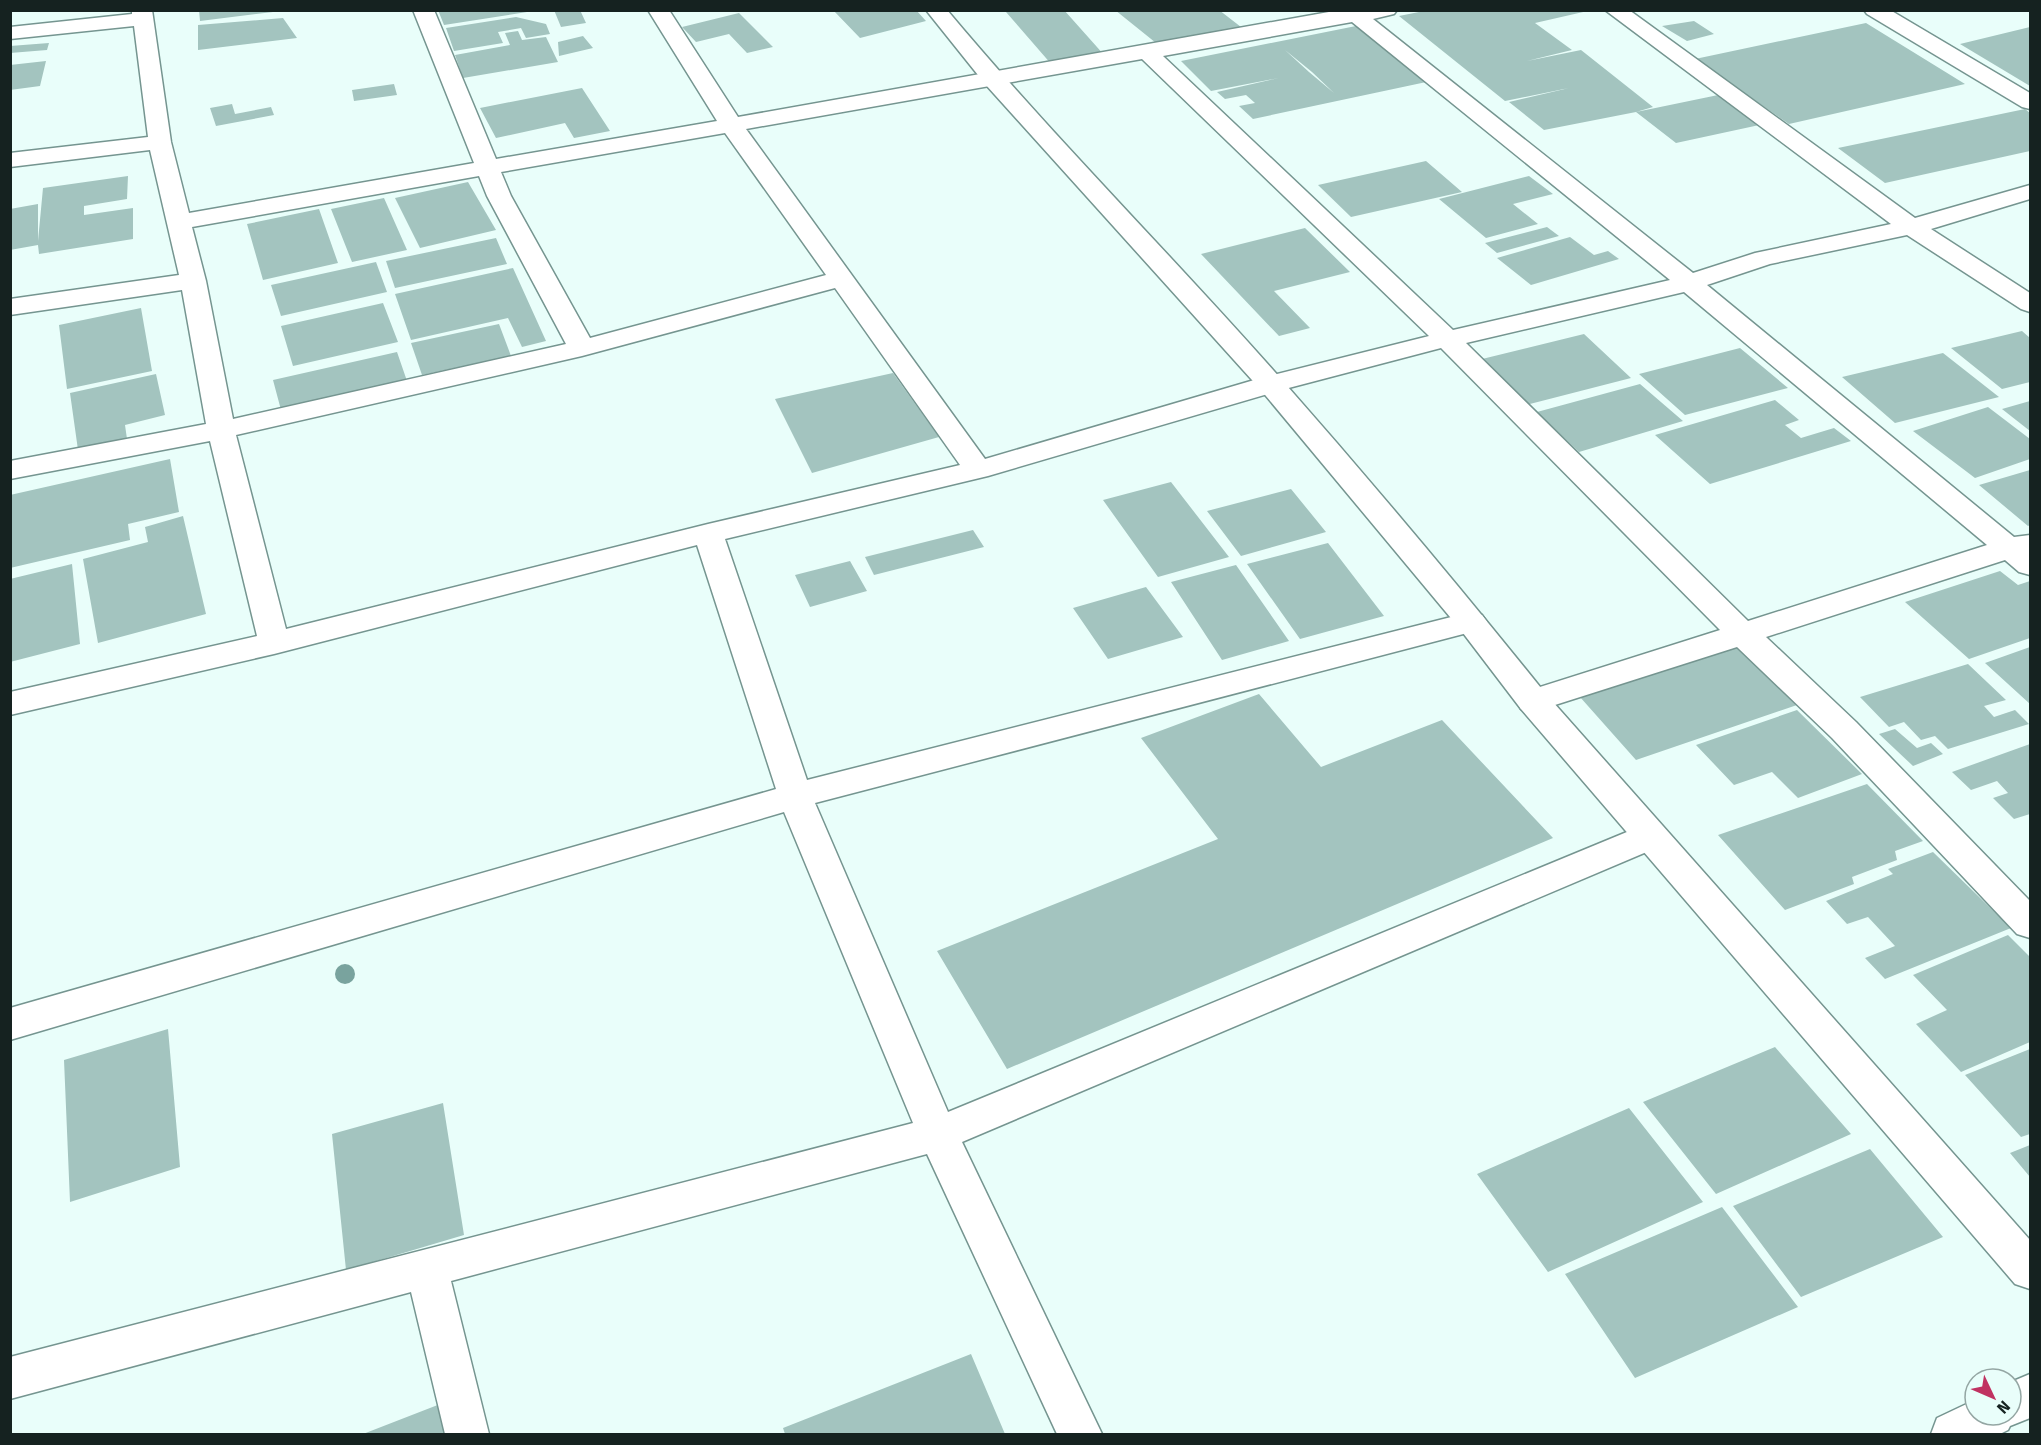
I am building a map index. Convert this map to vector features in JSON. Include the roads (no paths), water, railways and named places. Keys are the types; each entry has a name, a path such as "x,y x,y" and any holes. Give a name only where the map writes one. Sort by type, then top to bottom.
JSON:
{"street":[{"path":"423,10 499,196 582,348"},
{"path":"658,10 732,126 978,470"},
{"path":"936,10 994,80 1271,384 1471,622 1533,701 2031,1270"},
{"path":"179,222 1148,53 1354,14 1388,10"},
{"path":"1615,10 1911,226 2031,304"},
{"path":"1874,10 2031,102"},
{"path":"1354,14 2023,551"},
{"path":"10,33 143,15 160,142 193,281 221,430 274,643"},
{"path":"1148,53 1447,339 1742,633 1844,730 2031,924"},
{"path":"10,160 160,142"},
{"path":"10,704 274,643 708,533 978,470 1271,384 1447,339 1689,283 1764,258 1911,226 2031,192"},
{"path":"10,470 221,430 582,348 841,279"},
{"path":"10,307 193,281"},
{"path":"708,533 795,795 938,1134 1080,1434"},
{"path":"1533,701 1742,633 2023,551"},
{"path":"10,1024 795,795 1471,622"},
{"path":"10,1378 938,1134 1651,836"},
{"path":"426,1268 467,1434"},
{"path":"1953,1434 1967,1427"}]}
